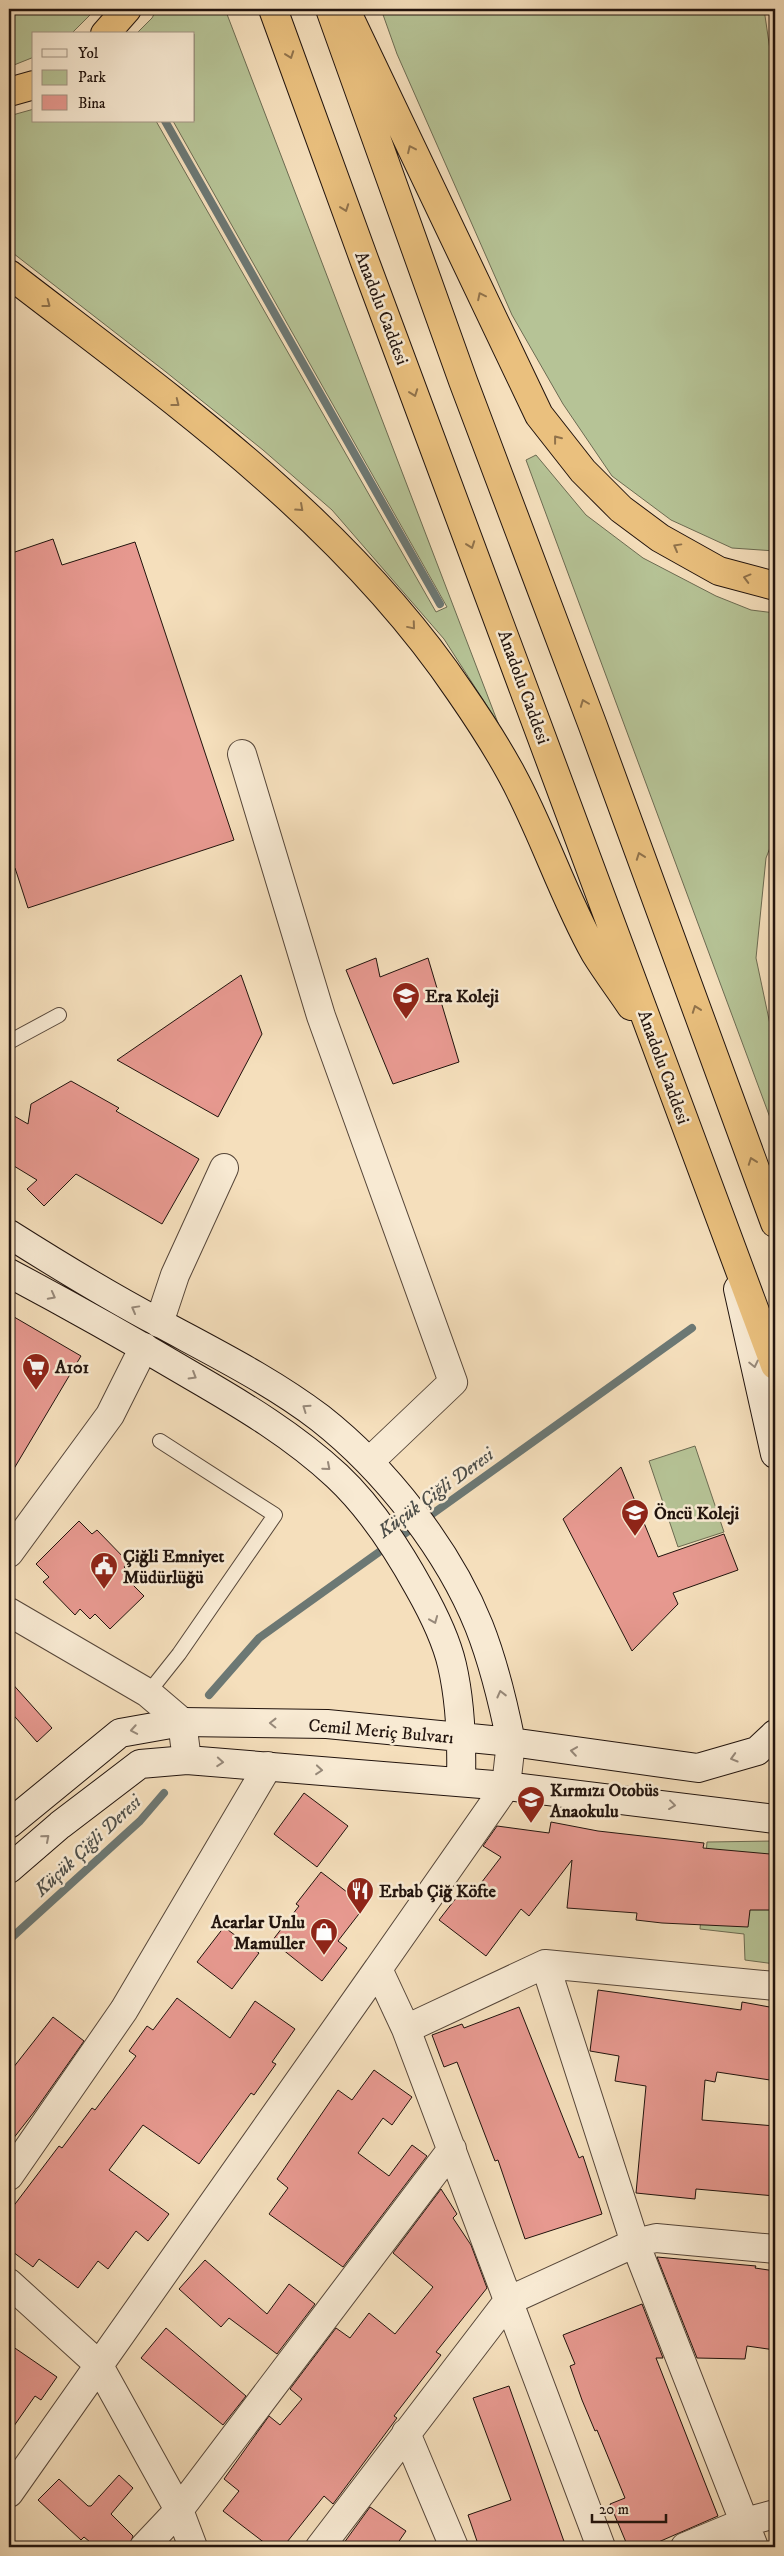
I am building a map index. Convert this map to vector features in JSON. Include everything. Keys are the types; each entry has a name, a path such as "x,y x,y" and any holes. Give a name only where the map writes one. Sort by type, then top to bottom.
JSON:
{"highway":[{"path":"107,32 127,9"},
{"name":"Anadolu Caddesi","path":"273,9 365,262 775,1365"},
{"path":"330,9 463,381 593,726 775,1223"},
{"path":"345,9 539,415 582,471 621,508 660,538 719,571 775,586"},
{"path":"9,92 32,86"},
{"path":"9,274 179,405 264,475 315,521 414,628 460,692 512,775 595,952 657,1046"}],"street":[{"path":"242,754 320,1016 453,1382 370,1462"},
{"path":"159,1323 174,1275 224,1168"},
{"path":"725,1231 775,1454"},
{"path":"9,1234 74,1275 271,1384 320,1418 370,1462 395,1493 455,1577 478,1624 502,1696 511,1742 506,1786 9,2492"},
{"path":"9,1273 144,1347 260,1417 303,1446 338,1477 368,1512 397,1551 429,1606 452,1662 459,1702 462,1738 461,1782"},
{"path":"9,1552 110,1415 144,1347"},
{"path":"9,1612 148,1693 182,1722 186,1760"},
{"name":"Cemil Meriç Bulvarı","path":"9,1824 120,1733 182,1722 326,1724 511,1742 698,1768 757,1752 775,1734"},
{"path":"9,1870 60,1826 140,1764 186,1760 506,1786 775,1819"},
{"path":"9,2176 124,2010 268,1766"},
{"path":"406,2029 545,1964 775,1986"},
{"path":"545,1964 635,2243 754,2547"},
{"path":"378,1969 406,2029 601,2547"},
{"path":"144,2547 179,2510 452,2149"},
{"path":"320,2547 508,2301 635,2243 656,2238 775,2249"},
{"path":"9,2283 98,2364 179,2510 193,2547"},
{"path":"406,2433 454,2547"},
{"path":"685,2547 745,2522 775,2514"}],"lane":[{"path":"9,1042 59,1015"},
{"path":"148,1693 179,1654 275,1514 160,1441"}],"green space":[{"path":"9,9 70,9 73,12 77,9 96,9 73,32 32,32 32,58 9,67"},
{"path":"157,9 225,9 498,723 444,639 332,510 263,450 9,250 9,116 32,110 32,122 157,122 436,612 447,607 174,122 195,122 195,32 138,32 152,18"},
{"path":"381,9 764,9 775,84 775,551 732,548 671,520 612,476 563,404 512,315 397,54"},
{"path":"536,455 586,515 643,558 716,596 751,610 775,613 775,835 766,858 756,958 775,1048 775,1131 526,460"},
{"path":"695,1446 724,1532 678,1547 649,1461"},
{"path":"775,1841 775,1964 745,1960 744,1934 700,1929 707,1842"}],"building":[{"path":"53,539 62,565 135,542 234,840 28,908 15,868 9,870 9,554"},
{"name":"Era Koleji","path":"376,958 380,977 428,958 459,1062 393,1084 346,970"},
{"path":"241,975 262,1034 218,1117 117,1060"},
{"path":"71,1081 119,1108 116,1111 199,1159 162,1224 76,1174 44,1206 27,1189 37,1180 9,1163 9,1113 28,1124 31,1104"},
{"path":"9,1314 81,1356 9,1477"},
{"path":"621,1467 658,1557 724,1534 738,1570 673,1593 678,1604 632,1651 563,1519"},
{"path":"79,1521 92,1534 97,1530 128,1562 124,1567 133,1576 129,1581 144,1596 110,1629 95,1614 90,1619 80,1609 75,1615 43,1582 49,1577 36,1564"},
{"path":"9,1680 52,1728 37,1742 9,1710"},
{"path":"304,1793 348,1826 317,1867 274,1834"},
{"path":"551,1822 598,1831 704,1843 703,1848 770,1854 775,1869 775,1910 750,1910 748,1927 662,1923 636,1920 637,1913 567,1908 572,1860 529,1916 521,1909 486,1956 439,1920 460,1893 468,1900 501,1857 483,1846 497,1826 549,1833"},
{"path":"321,1872 365,1906 338,1941 347,1948 322,1981 272,1941 299,1906 296,1904"},
{"path":"224,1927 259,1953 232,1989 197,1962"},
{"path":"598,1990 741,2010 742,2002 775,2008 775,2045 770,2080 717,2072 715,2082 705,2080 702,2120 775,2126 775,2196 696,2189 695,2199 636,2193 646,2086 615,2081 619,2056 590,2051"},
{"path":"177,1998 230,2038 255,2001 295,2029 272,2062 276,2064 254,2095 251,2093 199,2164 143,2125 109,2170 169,2214 148,2241 136,2231 108,2269 98,2261 78,2288 39,2259 33,2267 9,2249 9,2212 59,2146 62,2148 92,2108 95,2110 136,2056 129,2051 147,2026 153,2030"},
{"path":"519,2007 579,2158 583,2156 602,2214 525,2239 498,2160 495,2161 457,2062 444,2067 432,2035 462,2024 464,2028"},
{"path":"53,2017 84,2041 9,2144 9,2073"},
{"path":"374,2070 412,2097 392,2125 383,2118 358,2153 389,2176 412,2145 427,2156 343,2267 269,2214 288,2188 277,2179 338,2090 352,2100"},
{"path":"441,2189 457,2214 453,2218 471,2245 487,2288 436,2352 441,2355 394,2416 397,2418 333,2504 324,2496 283,2547 270,2547 223,2511 239,2491 224,2479 269,2416 280,2425 302,2399 290,2389 336,2328 350,2338 369,2313 395,2334 433,2287 393,2253"},
{"path":"657,2257 756,2266 755,2268 775,2271 775,2350 747,2346 745,2359 697,2358"},
{"path":"205,2260 267,2314 289,2284 315,2304 277,2354 229,2318 221,2327 179,2289"},
{"path":"642,2304 663,2358 656,2358 718,2516 647,2547 628,2547 610,2504 625,2498 597,2430 595,2431 582,2400 570,2366 575,2364 563,2335"},
{"path":"166,2328 246,2396 223,2425 141,2358"},
{"path":"9,2344 57,2377 41,2400 35,2396 9,2433"},
{"path":"509,2386 566,2547 479,2547 468,2515 511,2500 473,2398"},
{"path":"119,2475 133,2488 111,2514 133,2536 129,2547 96,2547 84,2537 81,2540 38,2500 59,2479 88,2506 91,2506"},
{"path":"370,2507 406,2531 395,2547 341,2547"}],"waterway":[{"path":"166,122 440,604"},
{"name":"Küçük Çiğli Deresi","path":"209,1695 259,1638 692,1328"},
{"name":"Küçük Çiğli Deresi","path":"9,1940 140,1821 164,1793"}],"place":[{"name":"Era Koleji","path":"406,1020"},
{"name":"A101","path":"36,1391"},
{"name":"Öncü Koleji","path":"635,1537"},
{"name":"Çiğli Emniyet Müdürlüğü","path":"104,1590"},
{"name":"Kırmızı Otobüs Anaokulu","path":"531,1824"},
{"name":"Erbab Çiğ Köfte","path":"360,1915"},
{"name":"Acarlar Unlu Mamuller","path":"324,1956"}]}
